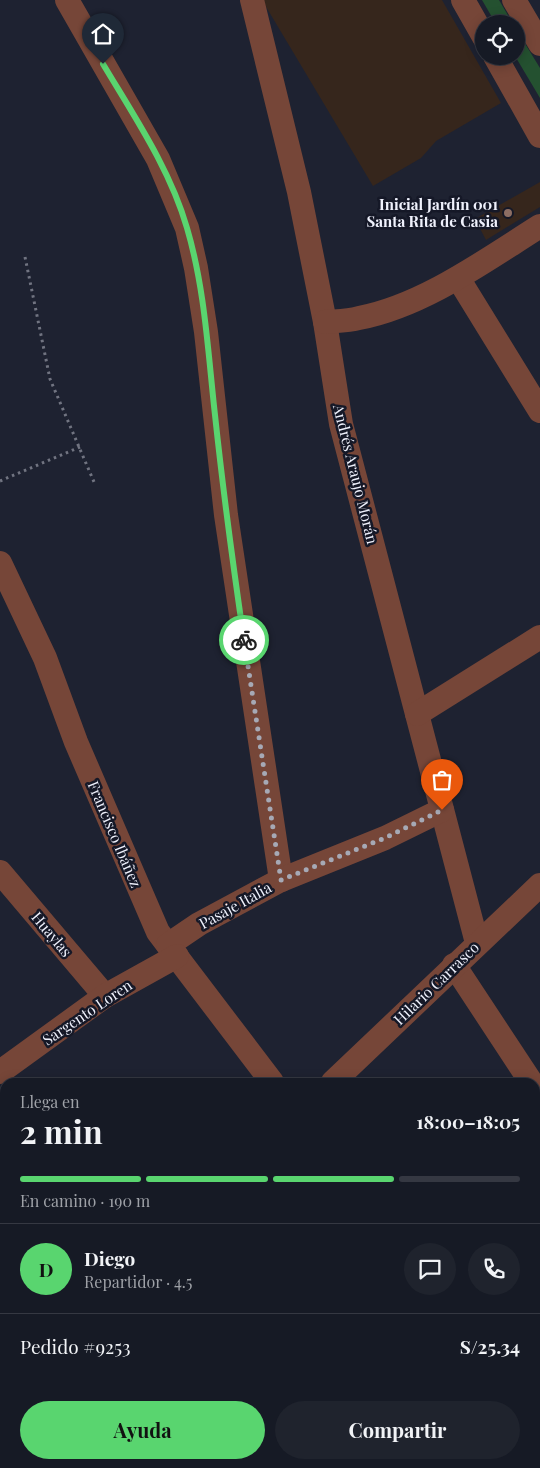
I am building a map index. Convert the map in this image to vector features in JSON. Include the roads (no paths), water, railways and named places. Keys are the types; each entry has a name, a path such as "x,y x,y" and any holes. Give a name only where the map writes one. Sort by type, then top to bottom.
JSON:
{"street":[{"path":"67,0 158,159 170,182 187,228 196,268 206,332 226,515 281,880"},
{"name":"Andrés Araujo Morán","path":"252,0 299,192 325,322 341,424 476,943"},
{"path":"463,0 475,21"},
{"path":"514,0 540,44"},
{"path":"500,65 540,136"},
{"path":"325,322 360,318 394,307 458,278 540,226"},
{"path":"458,278 540,411"},
{"name":"Francisco Ibáñez","path":"0,563 45,658 76,742 158,932 269,1078"},
{"path":"417,714 540,636"},
{"name":"Pasaje Italia","path":"173,950 199,924 281,880 385,838 442,810"},
{"name":"Huaylas","path":"0,872 105,996"},
{"name":"Hilario Carrasco","path":"337,1078 476,943 540,885"},
{"name":"Sargento Loren","path":"0,1072 105,996 173,950"},
{"path":"454,965 528,1078"}],"place":[{"name":"Inicial Jardín 001 Santa Rita de Casia","path":"508,213"}]}
